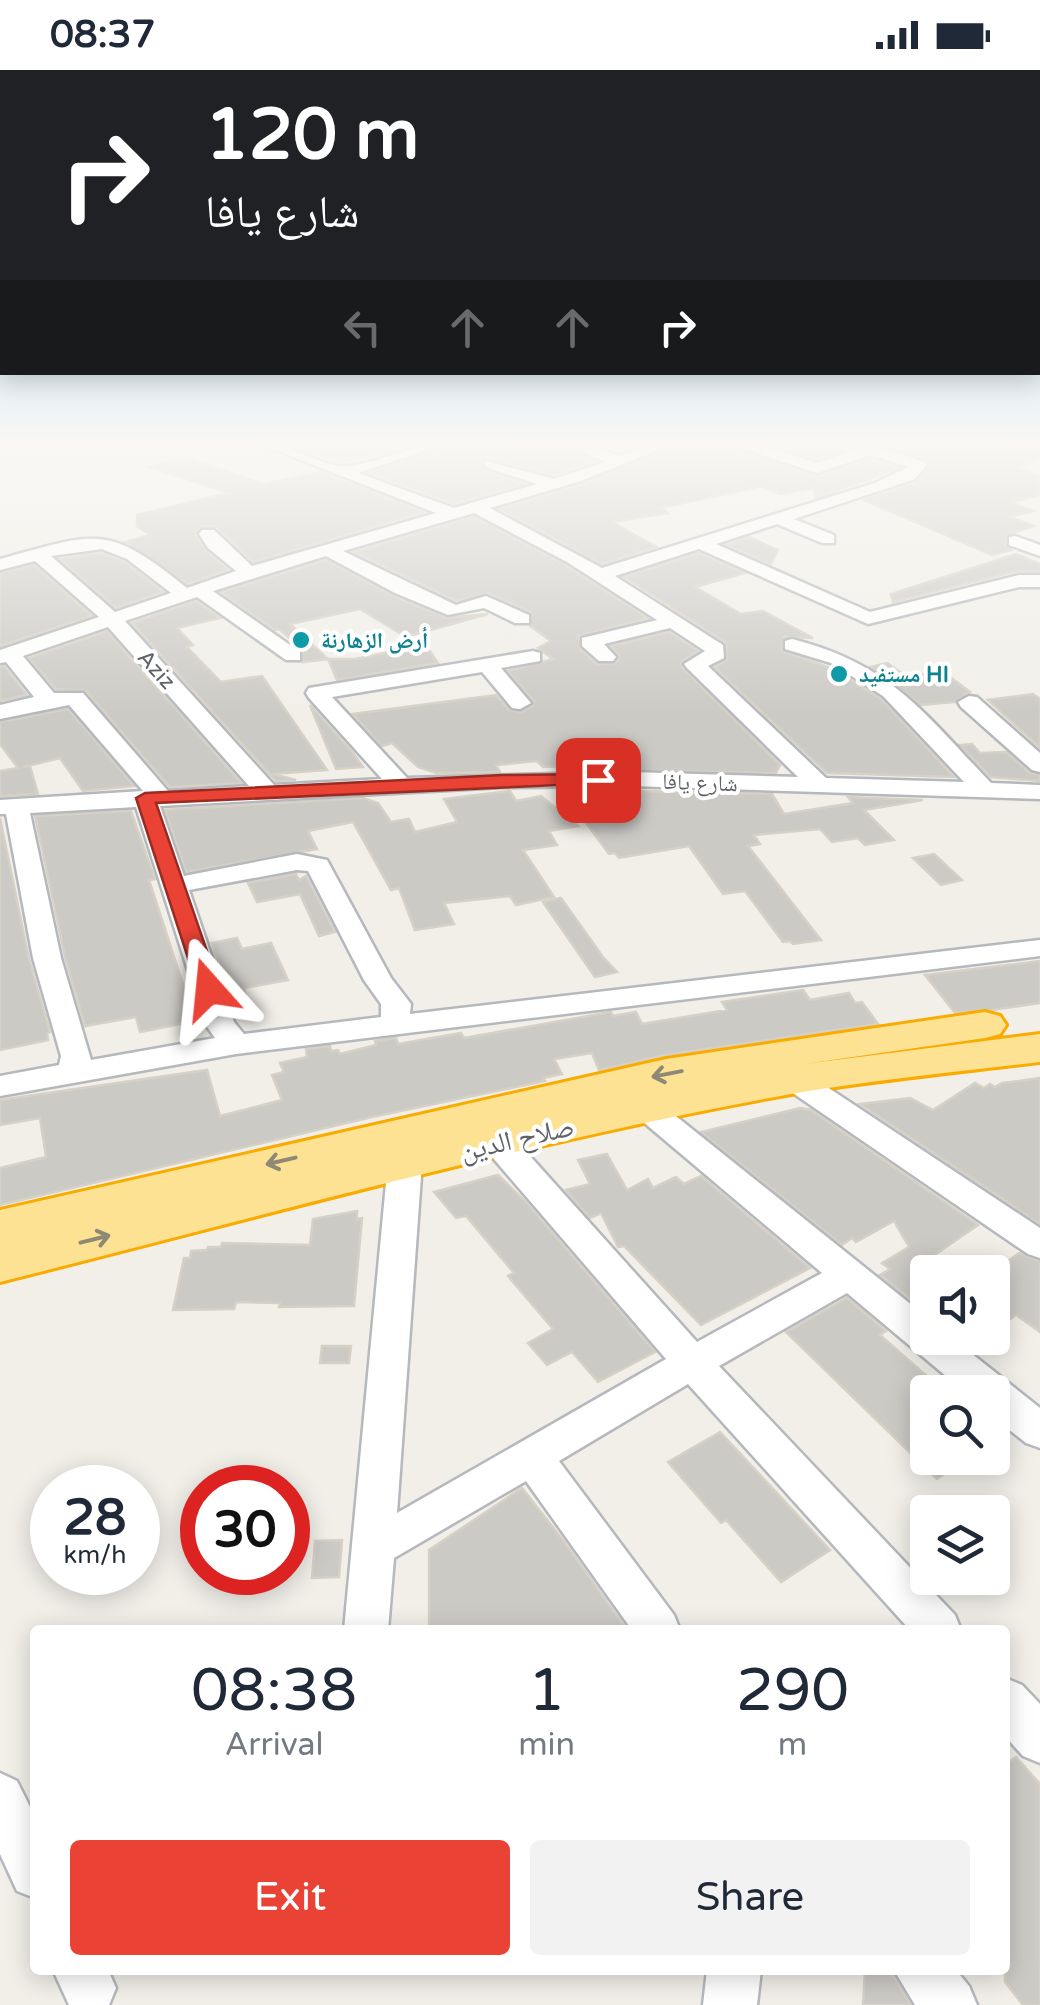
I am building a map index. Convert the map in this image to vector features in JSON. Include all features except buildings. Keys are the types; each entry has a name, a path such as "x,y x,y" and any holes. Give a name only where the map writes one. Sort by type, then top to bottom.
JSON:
{"highway":[{"name":"صلاح الدين","path":"0,1228 666,1073 859,1041 1040,1018"},
{"name":"صلاح الدين","path":"0,1263 404,1162 646,1108 795,1080 1040,1048"}],"street":[{"path":"48,700 5,656 248,573 386,533"},
{"path":"523,533 675,620 716,649 714,658 694,664 822,786"},
{"path":"600,575 728,533"},
{"path":"814,533 828,539"},
{"path":"208,534 248,573"},
{"path":"1015,540 1040,551"},
{"path":"700,543 868,618 1019,580 1040,581"},
{"path":"0,565 80,545 114,545 293,656"},
{"path":"328,550 402,590 456,611 486,602 522,619"},
{"name":"Aziz","path":"39,555 112,619 268,792"},
{"path":"606,657 589,642 675,620"},
{"path":"792,645 838,659 891,691 986,792"},
{"path":"401,786 317,693 533,658"},
{"path":"487,666 520,702"},
{"path":"0,712 75,698 152,797 220,1024 236,1044"},
{"path":"970,702 1040,764"},
{"name":"شارع يافا","path":"8,807 152,797 630,779 1040,792"},
{"path":"8,807 76,1056 73,1075"},
{"path":"176,885 297,862 318,865 378,980 396,1004 394,1023"},
{"path":"0,1086 236,1044 394,1023 1040,948"},
{"path":"795,1080 1040,1245"},
{"path":"646,1108 970,1375"},
{"path":"499,1143 690,1360 934,1625"},
{"path":"366,1625 404,1162"},
{"path":"373,1548 533,1458 690,1360 847,1276"},
{"path":"1010,1408 1040,1432"},
{"path":"533,1458 654,1625"},
{"path":"1010,1706 1040,1739"},
{"path":"0,1798 30,1862"},
{"path":"730,2005 733,1975"},
{"path":"925,1975 950,2005"}],"place":[{"name":"أرض الزهارنة","path":"301,640"},
{"name":"مستفيد HI","path":"839,674"}],"route":[{"path":"209,989 145,798 503,780 598,780"}]}
